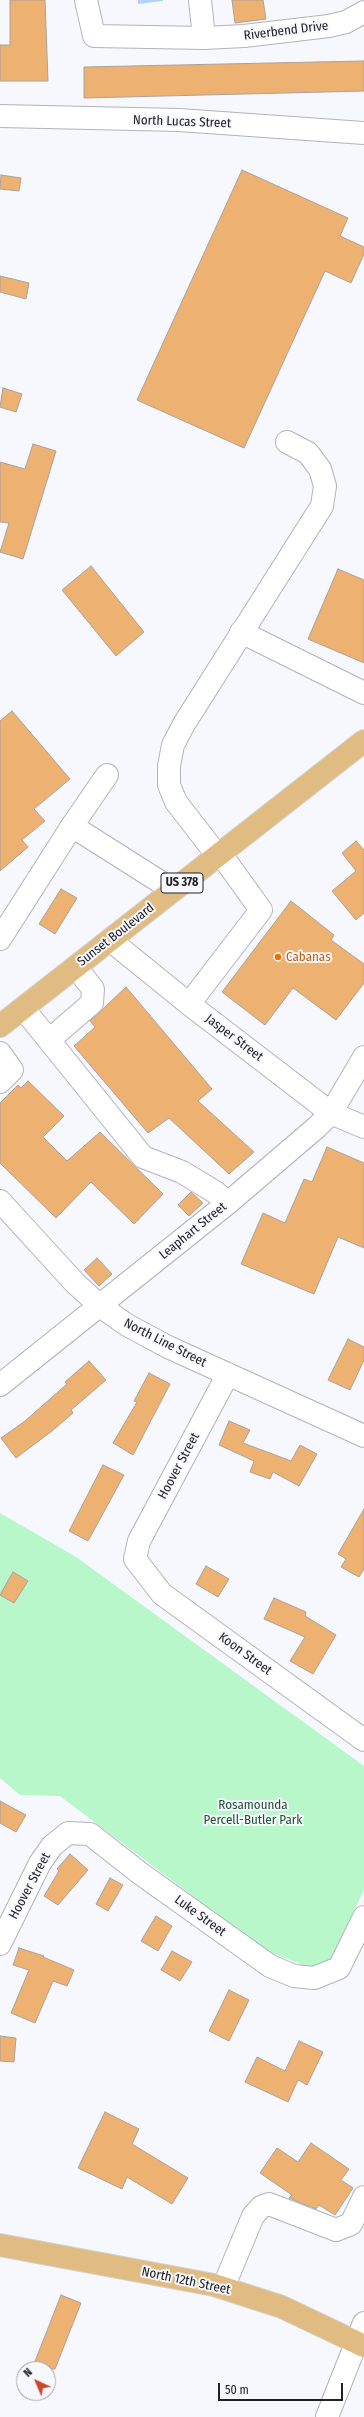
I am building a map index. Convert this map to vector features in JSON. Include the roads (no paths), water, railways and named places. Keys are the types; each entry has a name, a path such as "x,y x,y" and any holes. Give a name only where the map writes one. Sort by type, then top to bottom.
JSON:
{"main road":[{"name":"Sunset Boulevard","path":"0,1026 364,741"},
{"name":"North 12th Street","path":"0,2245 223,2288 282,2307 361,2337"}],"street":[{"name":"Riverbend Drive","path":"86,0 94,36 204,38 244,36 329,26 346,22 364,12"},
{"path":"200,0 204,38"},
{"name":"North Lucas Street","path":"0,116 179,120 364,133"},
{"path":"189,1004 261,910 219,854 176,802 169,785 169,766 173,745 184,724 322,506 325,486 320,468 308,453 287,442"},
{"path":"241,632 364,693"},
{"path":"0,939 72,826 107,775"},
{"path":"72,826 173,890"},
{"name":"Jasper Street","path":"110,940 189,1004 331,1113 364,1127"},
{"path":"49,1040 92,1003 93,989 76,967"},
{"path":"23,1008 143,1157 182,1172 216,1192 228,1203"},
{"path":"0,1053 12,1070 0,1082"},
{"name":"Leaphart Street","path":"0,1385 228,1203 331,1113 364,1057"},
{"name":"North Line Street","path":"0,1201 75,1283 100,1306 127,1324 168,1347 364,1436"},
{"name":"Hoover Street","path":"135,1559 139,1541 228,1374"},
{"name":"Koon Street","path":"135,1559 162,1594 364,1740"},
{"name":"Hoover Street","path":"0,1944 40,1863 52,1846 68,1833"},
{"name":"Luke Street","path":"68,1833 90,1834 141,1874 270,1966 294,1976 314,1978 339,1968 364,1917"},
{"path":"223,2288 253,2216 262,2207 269,2204 336,2230 351,2224 364,2197"},
{"path":"327,2417 361,2337"}],"water":[{"path":"138,0 163,0 163,1 138,4"}],"place":[{"name":"Cabanas","path":"278,957"}],"park label":[{"name":"Rosamounda Percell-Butler Park","path":"253,1812"}]}
